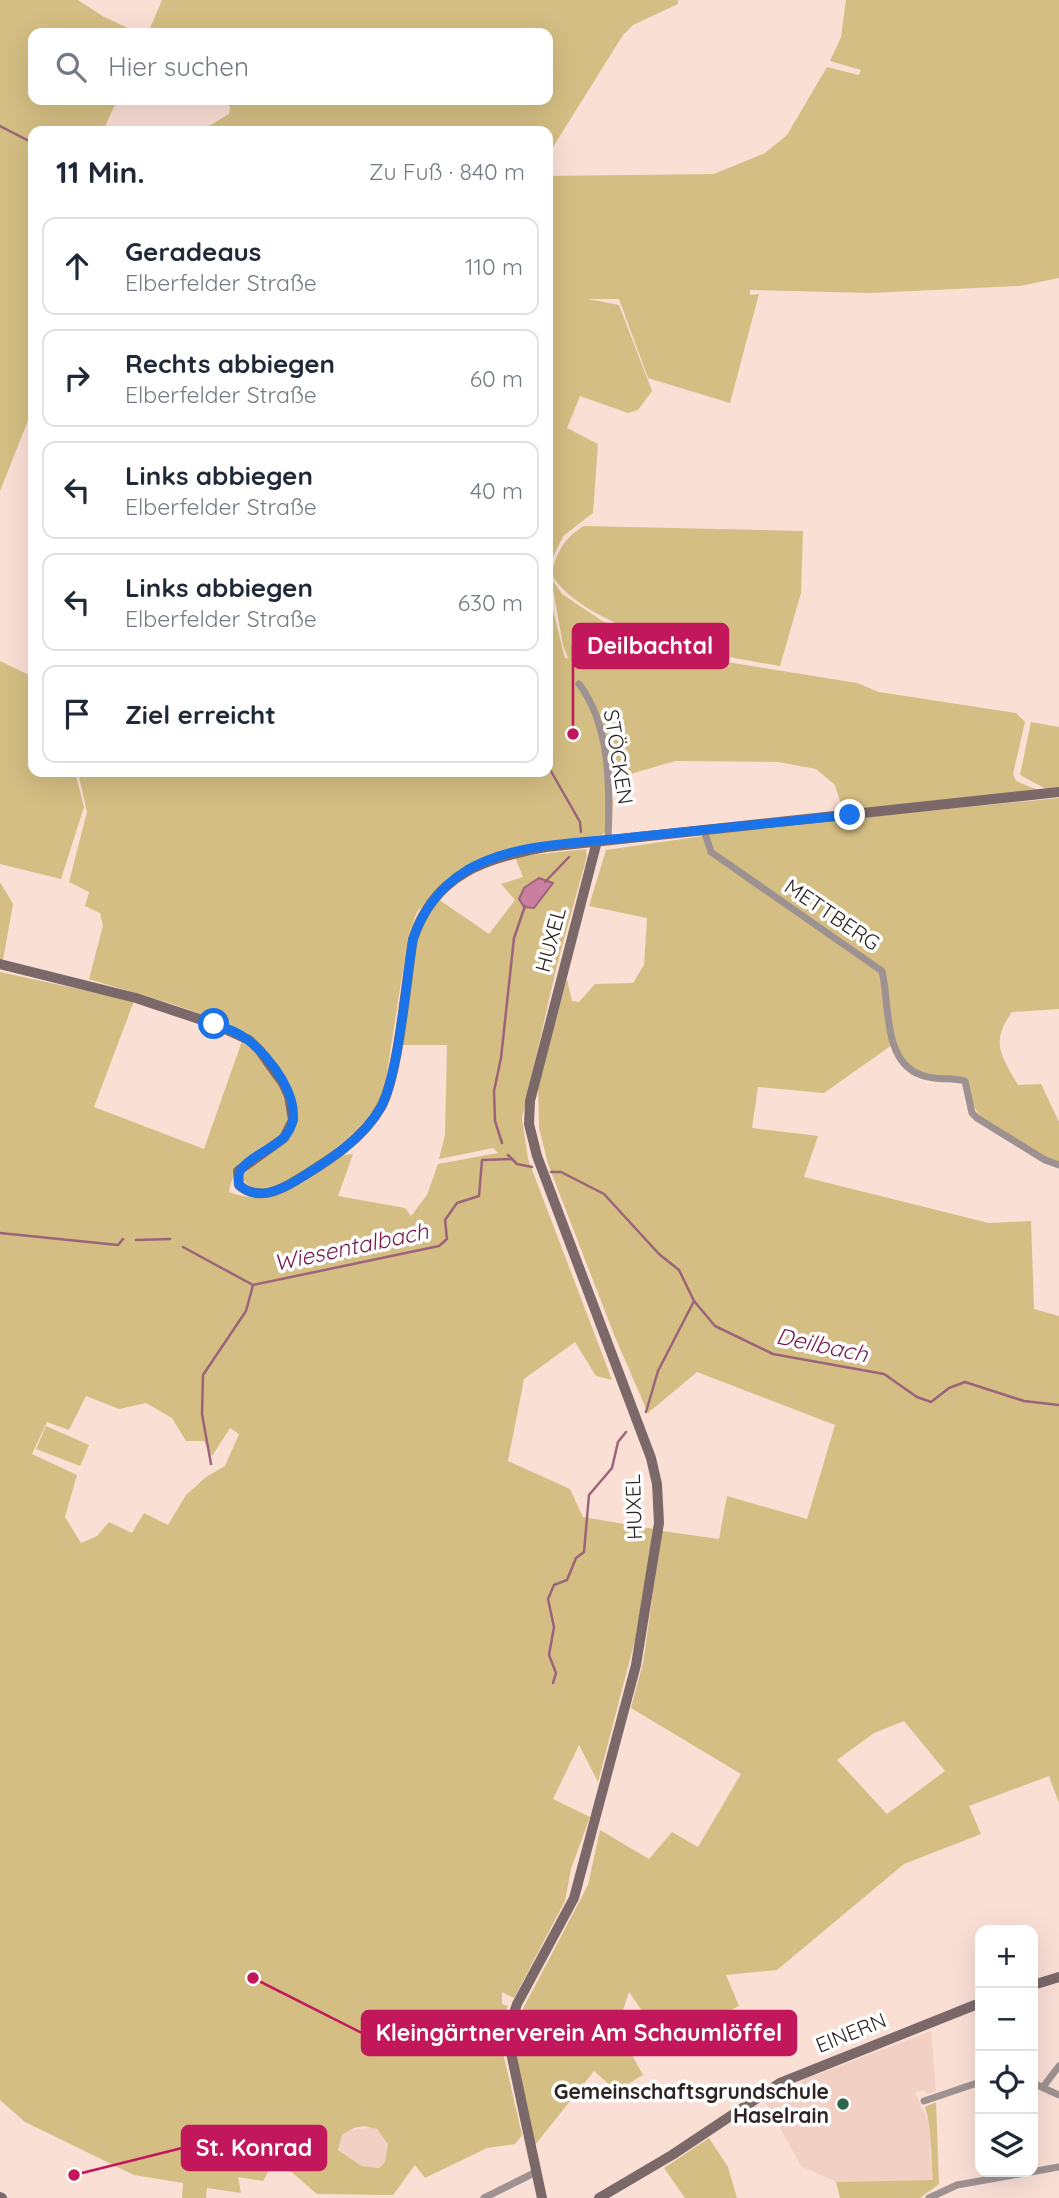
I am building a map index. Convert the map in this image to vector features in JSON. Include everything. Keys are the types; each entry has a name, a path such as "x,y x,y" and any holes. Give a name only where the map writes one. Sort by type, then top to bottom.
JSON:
{"main road":[{"path":"0,964 136,998 203,1020 248,1040 273,1068 286,1090 292,1110 290,1129 284,1138 238,1171 239,1185 245,1191 267,1193 289,1185 341,1150 363,1130 382,1105 391,1077 413,939 429,904 446,885 494,858 603,840 1059,792"},
{"name":"HUXEL","path":"542,2198 507,2034 517,2004 575,1898 636,1665 659,1523 657,1483 650,1458 537,1156 529,1124 530,1101 603,840"},
{"path":"1038,1983 1059,1977"},
{"name":"EINERN","path":"599,2198 672,2155 780,2083 975,2005"}],"street":[{"name":"STÖCKEN","path":"579,684 591,701 599,729 609,789 603,840"},
{"name":"METTBERG","path":"704,830 711,852 882,971 888,1029 907,1066 924,1077 965,1081 972,1113 977,1118 1045,1160 1059,1165"},
{"path":"1043,2087 1059,2066"},
{"path":"924,2101 975,2084"},
{"path":"1038,2085 1059,2095"},
{"path":"929,2198 957,2185 1059,2167"},
{"path":"484,2198 536,2172"}],"shaded area":[{"path":"0,0 78,0 104,17 128,28 28,28 28,105 115,105 105,126 28,126 28,421 0,491"},
{"path":"162,0 678,0 678,4 633,25 623,35 553,147 553,126 209,126 229,114 229,105 553,105 553,28 150,28"},
{"path":"846,0 1059,0 1059,278 1020,286 870,293 750,290 750,295 759,294 730,403 648,378 619,299 588,299 619,305 652,391 638,410 628,413 580,396 567,428 598,444 593,513 563,536 553,557 553,176 714,174 765,153 787,135 827,67 859,75 861,70 830,61 841,37"},
{"path":"584,526 803,531 801,593 780,666 723,656 655,638 593,611 569,594 553,576 556,559 571,535"},
{"path":"553,581 562,594 604,622 721,661 857,683 879,692 1016,713 1025,722 1013,774 1016,781 1038,790 843,811 835,785 816,769 778,762 675,761 634,773 610,784 603,757 613,801 612,824 602,835 517,848 475,861 446,879 417,912 408,937 384,1092 379,1102 358,1128 320,1160 284,1182 267,1187 253,1187 243,1179 247,1171 259,1159 284,1143 295,1128 297,1110 292,1092 269,1054 250,1038 182,1007 89,979 103,926 100,913 85,906 89,892 69,882 87,812 79,777 553,777 553,611 565,658 568,658 563,645"},
{"path":"0,661 28,675 28,777 76,777 84,807 61,879 0,864"},
{"path":"1031,722 1059,727 1059,787 1046,789 1020,775"},
{"path":"1059,798 1059,1009 1012,1012 1001,1032 1000,1049 1018,1085 1041,1084 1059,1122 1059,1162 1048,1159 980,1117 972,1103 968,1080 924,1074 911,1067 895,1044 883,971 713,851 708,833"},
{"path":"703,836 710,853 880,972 892,1045 824,1093 758,1087 752,1128 818,1136 804,1177 989,1223 1031,1221 1034,1309 1059,1316 1059,1803 1049,1776 969,1806 981,1834 904,1864 777,1970 726,1975 739,2006 665,2044 629,1992 617,2028 643,2075 616,2091 594,2071 535,2145 517,2064 516,2022 588,1885 600,1830 649,1859 672,1832 698,1847 741,1774 631,1708 643,1663 662,1531 719,1539 727,1496 807,1519 835,1425 697,1372 648,1413 615,1337 548,1164 539,1128 538,1084 567,979 572,1001 579,1002 595,984 633,983 644,965 647,918 589,906 606,850","holes":["904,1721 945,1771 887,1814 837,1760 874,1733"]},
{"path":"586,849 587,856 557,965 522,1118 528,1159 612,1380 596,1376 575,1342 524,1379 508,1461 570,1489 583,1517 654,1529 635,1640 598,1782 579,1745 553,1799 590,1817 571,1869 565,1901 514,1998 502,1992 502,2004 508,2006 498,2031 522,2135 515,2144 487,2148 425,2178 415,2165 393,2195 317,2194 288,2169 269,2170 263,2181 238,2177 241,2193 207,2188 206,2198 182,2198 183,2183 134,2175 25,2122 0,2100 0,972 134,1001 94,1107 204,1149 242,1041 252,1050 280,1086 288,1113 286,1127 269,1147 242,1163 237,1169 229,1192 246,1197 276,1195 302,1183 342,1155 353,1154 338,1196 405,1208 411,1216 427,1195 438,1164 498,1153 493,1148 439,1159 445,1135 447,1045 401,1045 420,926 438,899 489,934 515,900 501,884 523,877 515,857","holes":["86,1396 119,1409 146,1403 172,1418 186,1441 204,1441 212,1456 230,1428 239,1434 225,1466 206,1477 186,1495 168,1525 144,1513 132,1533 109,1522 97,1536 81,1543 65,1517 77,1475 32,1454 47,1422 69,1430","365,2126 377,2129 388,2144 385,2162 379,2168 362,2166 338,2150 342,2135 354,2128"]},
{"path":"539,878 553,883 534,908 524,907 519,899 524,888"},
{"path":"0,882 13,904 3,960 0,960"},
{"path":"46,1426 89,1445 80,1466 36,1449"},
{"name":"Gemeinschaftsgrundschule Haselrain","path":"931,2031 936,2091 928,2094 922,2090 915,2093 932,2129 930,2155 933,2180 836,2182 801,2166 765,2101 806,2079"},
{"path":"936,2102 939,2184 920,2198 840,2198 836,2182 933,2180 925,2107"},
{"path":"372,2127 382,2133 388,2144 385,2162 379,2168 362,2166 339,2150 339,2141 347,2131"},
{"path":"709,2138 728,2167 737,2198 685,2198 664,2168"}],"waterway":[{"name":"Deilbach","path":"0,126 28,140"},
{"name":"Deilbach","path":"553,775 580,822 581,832"},
{"name":"Deilbach","path":"545,882 569,857"},
{"name":"Deilbach","path":"502,1143 495,1121 494,1091 501,1058 514,938 525,906"},
{"name":"Deilbach","path":"508,1155 517,1164 532,1167"},
{"name":"Wiesentalbach","path":"183,1247 253,1285 439,1246 447,1239 445,1220 457,1203 479,1196 482,1160 512,1159"},
{"name":"Deilbach","path":"551,1172 561,1172 604,1194 659,1254 679,1270 694,1301 715,1326 773,1354 884,1374 917,1397 931,1402 949,1388 965,1382 1024,1401 1059,1405"},
{"name":"Wiesentalbach","path":"0,1233 118,1245 123,1239"},
{"name":"Wiesentalbach","path":"136,1240 170,1239"},
{"path":"211,1464 202,1414 203,1375 246,1311 253,1285"},
{"path":"646,1412 658,1371 694,1301"},
{"path":"553,1683 556,1673 549,1655 554,1627 548,1599 554,1585 567,1580 576,1558 584,1552 589,1495 612,1468 618,1442 626,1432"}],"place":[{"name":"Deilbachtal","path":"573,734"},
{"name":"Kleingärtnerverein Am Schaumlöffel","path":"253,1978"},
{"name":"Gemeinschaftsgrundschule Haselrain","path":"843,2104"},
{"name":"St. Konrad","path":"74,2175"}],"route":[{"path":"214,1024 235,1032 260,1051 289,1096 293,1120 290,1129 274,1147 245,1164 238,1171 237,1178 245,1191 255,1194 277,1190 289,1185 341,1150 363,1130 382,1105 391,1077 413,939 419,921 429,904 446,885 468,870 494,858 546,847 850,815"}]}
